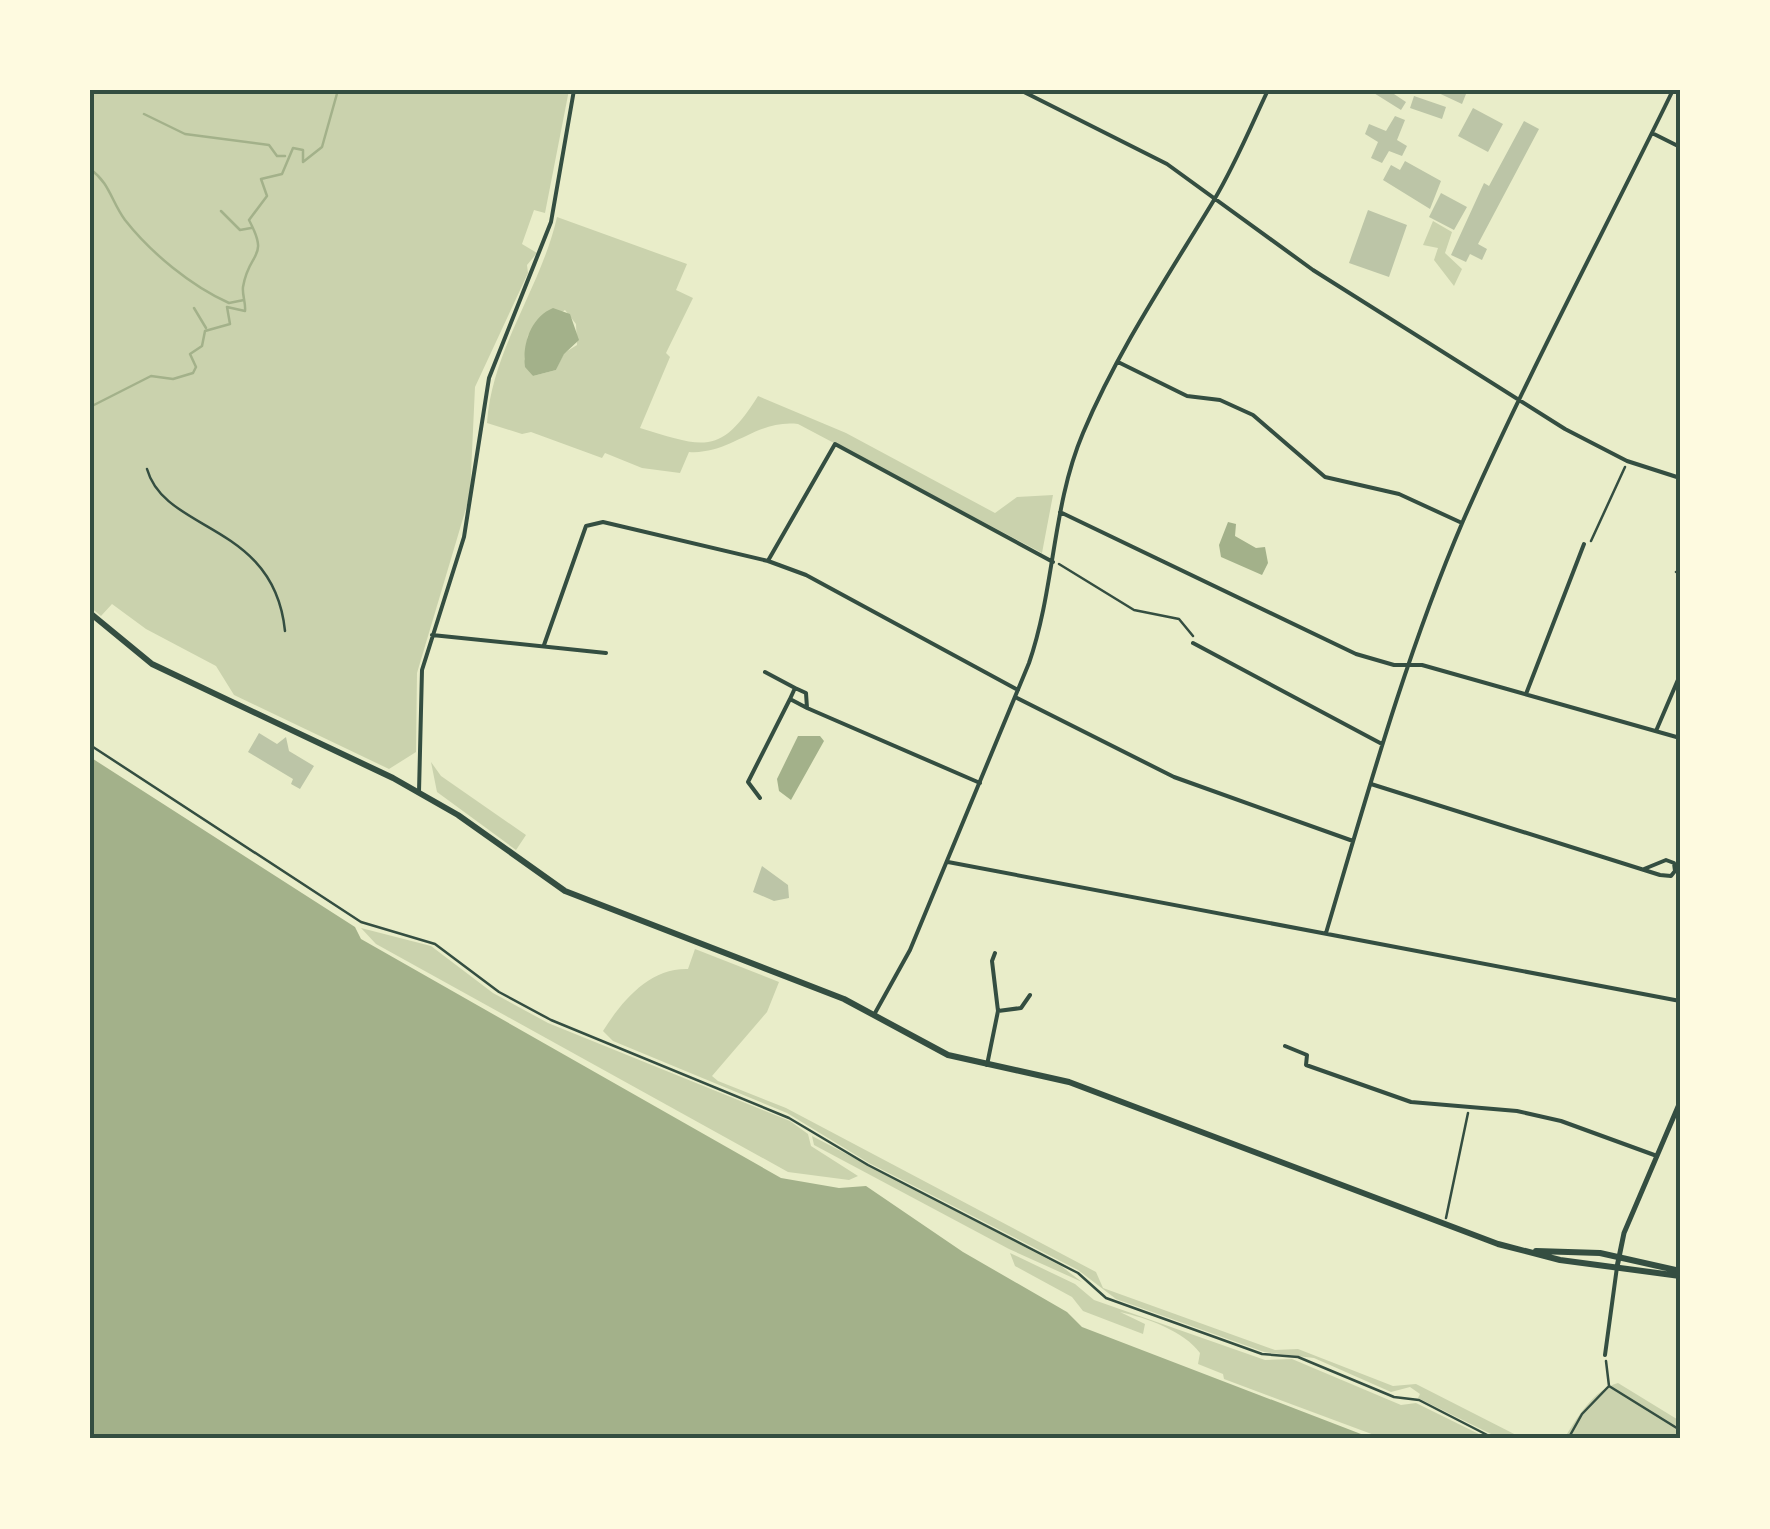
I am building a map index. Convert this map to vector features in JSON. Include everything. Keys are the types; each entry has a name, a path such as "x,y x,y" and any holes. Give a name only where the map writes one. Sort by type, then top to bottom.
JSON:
{"main road":[{"path":"90,613 152,664 330,745 418,792 565,891 844,998 930,1048 1104,1094 1444,1224 1530,1251 1680,1274"},
{"path":"1530,1251 1618,1255 1680,1274"}],"street":[{"path":"418,792 420,702 432,635 450,591 474,494 488,378 552,222 574,90"},
{"path":"1020,90 1152,155 1313,270 1518,400 1627,461 1680,478"},
{"path":"873,1015 903,965 1016,697 1040,630 1060,512 1078,447 1147,307 1215,198 1268,90"},
{"path":"1326,933 1382,744 1462,523 1518,400 1673,90"},
{"path":"1652,133 1680,147"},
{"path":"1118,362 1187,396 1220,400 1253,416 1325,477 1409,498 1462,523"},
{"path":"768,561 834,444 1052,562"},
{"path":"1060,512 1290,619 1334,646 1384,663 1409,664 1680,738"},
{"path":"544,645 586,526 594,522 768,561 840,590 1018,690"},
{"path":"1526,694 1584,544"},
{"path":"432,635 606,653"},
{"path":"1193,643 1382,744"},
{"path":"765,672 806,693 807,708"},
{"path":"1656,731 1680,675"},
{"path":"760,798 748,782 795,688"},
{"path":"1016,697 1174,777 1353,840"},
{"path":"790,700 980,782"},
{"path":"1371,784 1644,869 1671,876 1675,870 1674,863 1666,860 1644,869"},
{"path":"948,861 1680,1000"},
{"path":"986,1065 998,1011 992,961 995,952"},
{"path":"998,1011 1021,1008 1030,995"},
{"path":"1285,1046 1308,1055 1306,1065 1379,1094 1411,1102 1517,1111 1561,1121 1658,1156"},
{"path":"1605,1355 1618,1255 1680,1102"}],"path":[{"path":"1584,544 1595,540 1627,461"},
{"path":"146,469 154,490 163,500 219,530 248,554 278,598 285,631"},
{"path":"1052,562 1134,610 1178,619 1193,634 1193,643"},
{"path":"90,745 360,922 430,941 500,992 551,1020 789,1118 868,1165 1078,1273 1106,1298 1262,1354 1298,1357 1394,1397 1418,1400 1495,1439"},
{"path":"1444,1224 1469,1108"},
{"path":"1605,1355 1610,1386 1680,1430"},
{"path":"1568,1439 1582,1414 1610,1386"}],"shaded area":[{"path":"90,90 569,90 545,213 534,210 522,244 537,253 527,265 528,273 475,387 470,495 417,673 416,752 389,769 234,695 216,666 146,629 112,604 101,616 90,607"},
{"path":"557,217 687,264 676,290 693,298 666,353 670,357 640,428 680,440 708,442 732,429 758,396 846,433 995,513 1017,497 1053,495 1042,553 798,424 769,427 718,448 689,452 680,473 642,468 605,453 602,458 531,432 522,434 487,423 507,344 550,243","holes":["565,310 576,324 577,345 564,353 556,370 533,376 524,359 528,335"]},
{"path":"1433,221 1452,232 1445,253 1462,269 1454,286 1434,260 1438,248 1423,245"},
{"path":"553,308 570,314 579,340 564,354 556,370 533,376 525,367 527,341 539,318"},
{"path":"1228,522 1236,524 1235,536 1256,548 1265,547 1268,563 1262,575 1221,557 1219,545"},
{"path":"798,736 820,736 824,741 791,800 779,791 777,779"},
{"path":"90,757 355,927 361,939 781,1178 839,1188 866,1186 963,1252 1067,1312 1082,1327 1374,1439 90,1439"},
{"path":"431,762 441,776 526,835 516,850 437,792"},
{"path":"361,928 431,946 493,993 548,1023 790,1121 808,1134 811,1146 858,1176 849,1180 788,1172 376,944"},
{"path":"695,949 779,982 767,1012 712,1076 718,1081 786,1108 1096,1272 1103,1288 1275,1350 1298,1349 1393,1386 1416,1384 1524,1439 1493,1435 1418,1398 1420,1394 1410,1387 1391,1392 1314,1358 1264,1352 1116,1299 1078,1270 869,1163 787,1113 613,1041 603,1031 638,988 661,974 688,969"},
{"path":"812,1136 1061,1266 1082,1282 1009,1249 814,1145"},
{"path":"1010,1253 1075,1284 1094,1300 1265,1360 1292,1359 1401,1405 1416,1403 1489,1439 1385,1439 1224,1379 1223,1374 1198,1364 1200,1353 1175,1332 1120,1312 1145,1324 1143,1334 1083,1311 1072,1297 1015,1266"},
{"path":"1618,1383 1680,1421 1680,1439 1564,1439 1593,1398"}],"building":[{"path":"1369,90 1388,90 1406,102 1401,110"},
{"path":"1432,90 1454,90 1466,94 1462,104"},
{"path":"1414,96 1446,107 1442,119 1410,108"},
{"path":"1473,108 1503,124 1488,152 1458,136"},
{"path":"1395,116 1405,120 1397,140 1407,146 1402,156 1389,151 1382,163 1371,158 1378,142 1365,134 1369,124 1386,131"},
{"path":"1524,121 1539,129 1478,244 1487,249 1482,260 1470,254 1466,262 1451,255 1484,183 1489,186"},
{"path":"1405,161 1441,181 1430,209 1383,180 1391,165 1400,170"},
{"path":"1441,193 1467,207 1454,230 1429,217"},
{"path":"1368,210 1407,225 1389,277 1349,263"},
{"path":"259,733 277,744 286,737 289,751 314,766 300,789 291,784 293,779 248,752"},
{"path":"762,866 788,885 789,898 774,901 753,892"}],"waterway":[{"path":"90,407 151,376 173,379 193,373 196,367 190,354 202,346 205,331 230,324 227,307 245,311 243,287 258,249 249,220 267,196 261,179 282,174 293,148 303,150 303,162 322,147 338,90"},
{"path":"144,114 185,134 269,145 277,156 285,156"},
{"path":"90,169 106,186 125,220 172,268 229,303 244,300"},
{"path":"221,211 240,230 251,228"},
{"path":"194,308 206,328"},
{"path":"90,417 90,434"}]}
